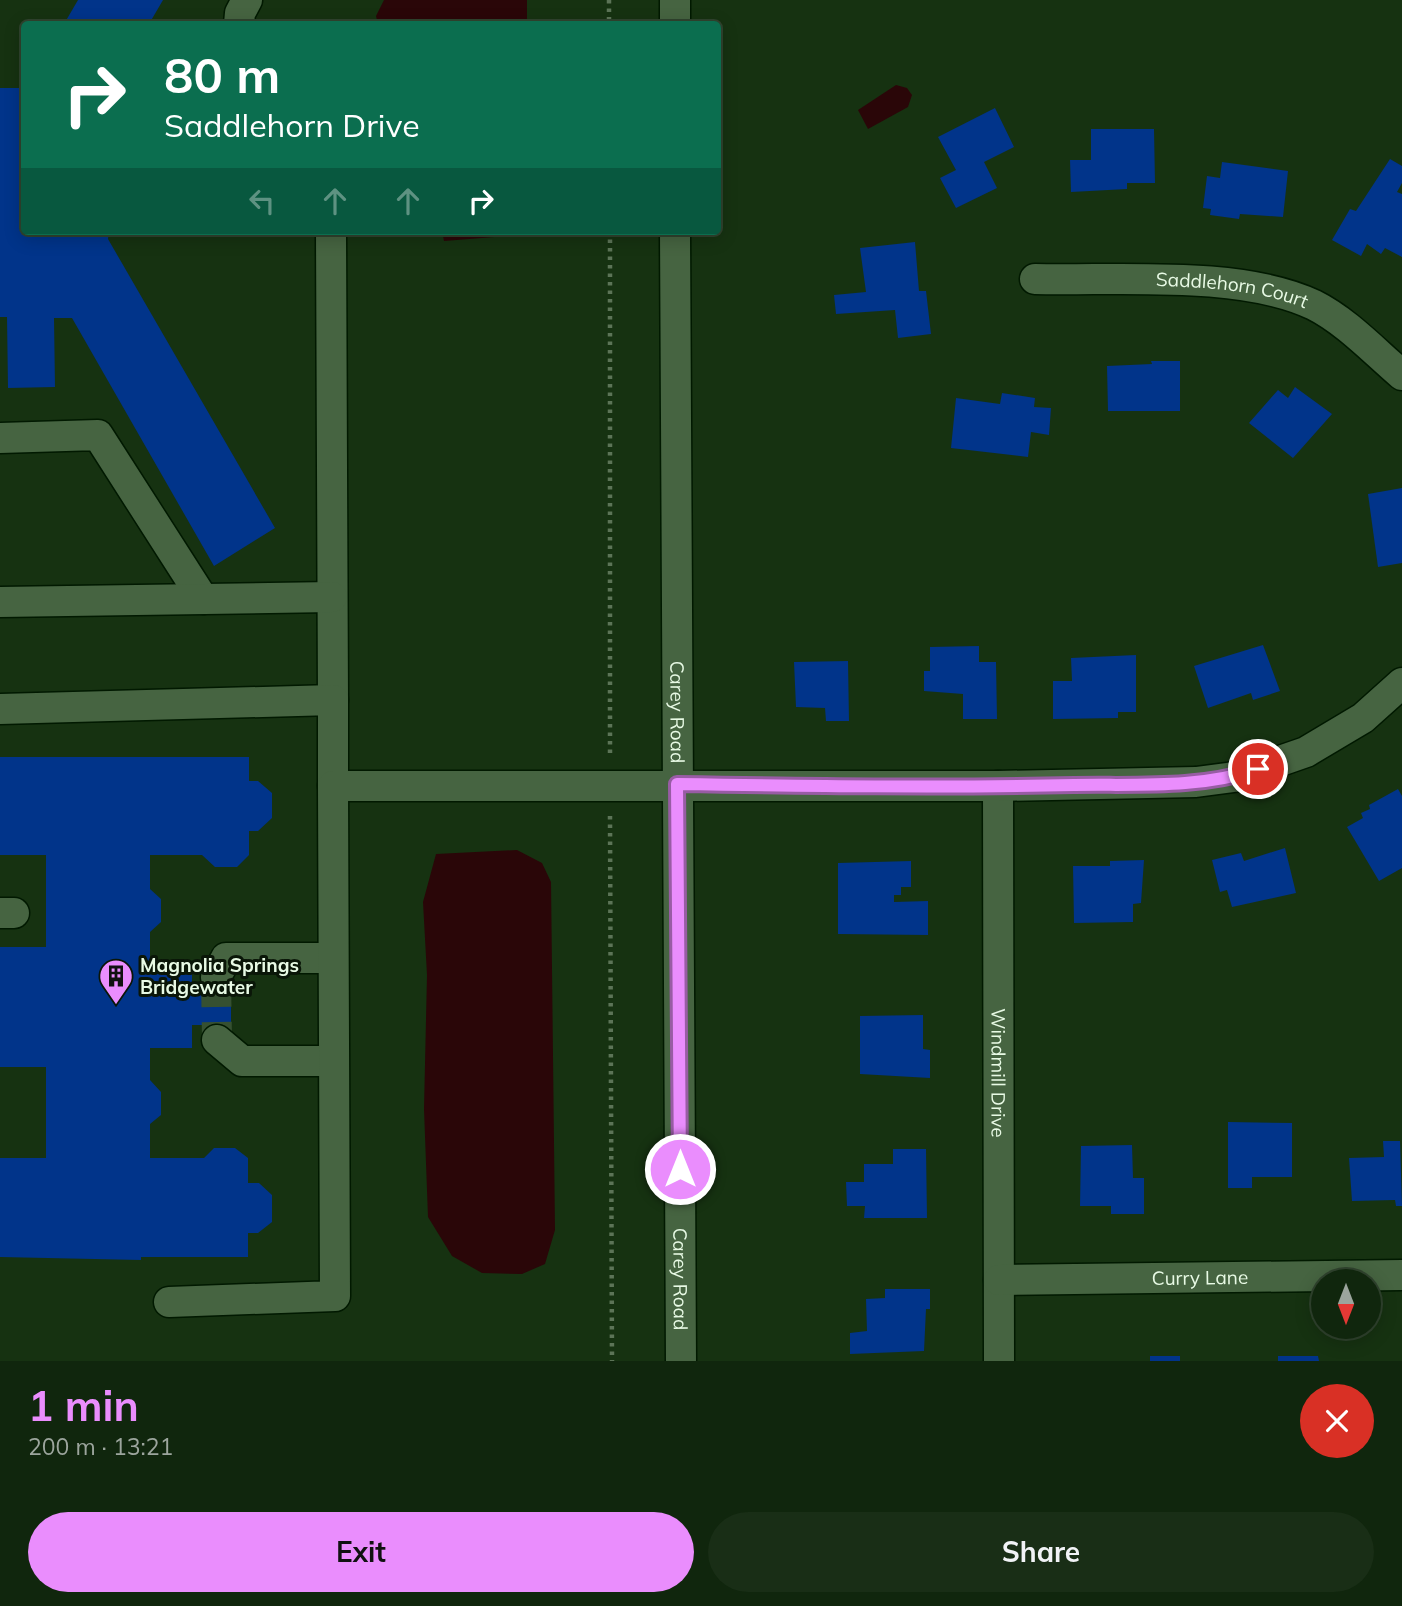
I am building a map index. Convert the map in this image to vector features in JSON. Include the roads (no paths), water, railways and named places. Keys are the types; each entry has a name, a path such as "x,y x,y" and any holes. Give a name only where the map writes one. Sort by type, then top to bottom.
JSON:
{"street":[{"path":"239,21 247,0"},
{"path":"675,0 675,21"},
{"path":"169,1303 335,1296 332,1061 331,235"},
{"name":"Carey Road","path":"675,235 681,1361"},
{"name":"Saddlehorn Court","path":"1035,279 1207,282 1247,285 1282,292 1317,306 1402,375"},
{"path":"0,438 98,435 203,599"},
{"path":"0,602 332,597"},
{"path":"333,786 998,786 1196,782 1234,777 1306,752 1363,718 1402,683"},
{"path":"0,709 333,700"},
{"name":"Windmill Drive","path":"998,786 999,1361"},
{"path":"216,976 226,958 333,958"},
{"path":"217,1040 242,1061 332,1061"},
{"name":"Curry Lane","path":"999,1280 1402,1275"}],"tunnel":[{"path":"216,977 217,1040"}],"place":[{"name":"Magnolia Springs Bridgewater","path":"116,1006"}]}
